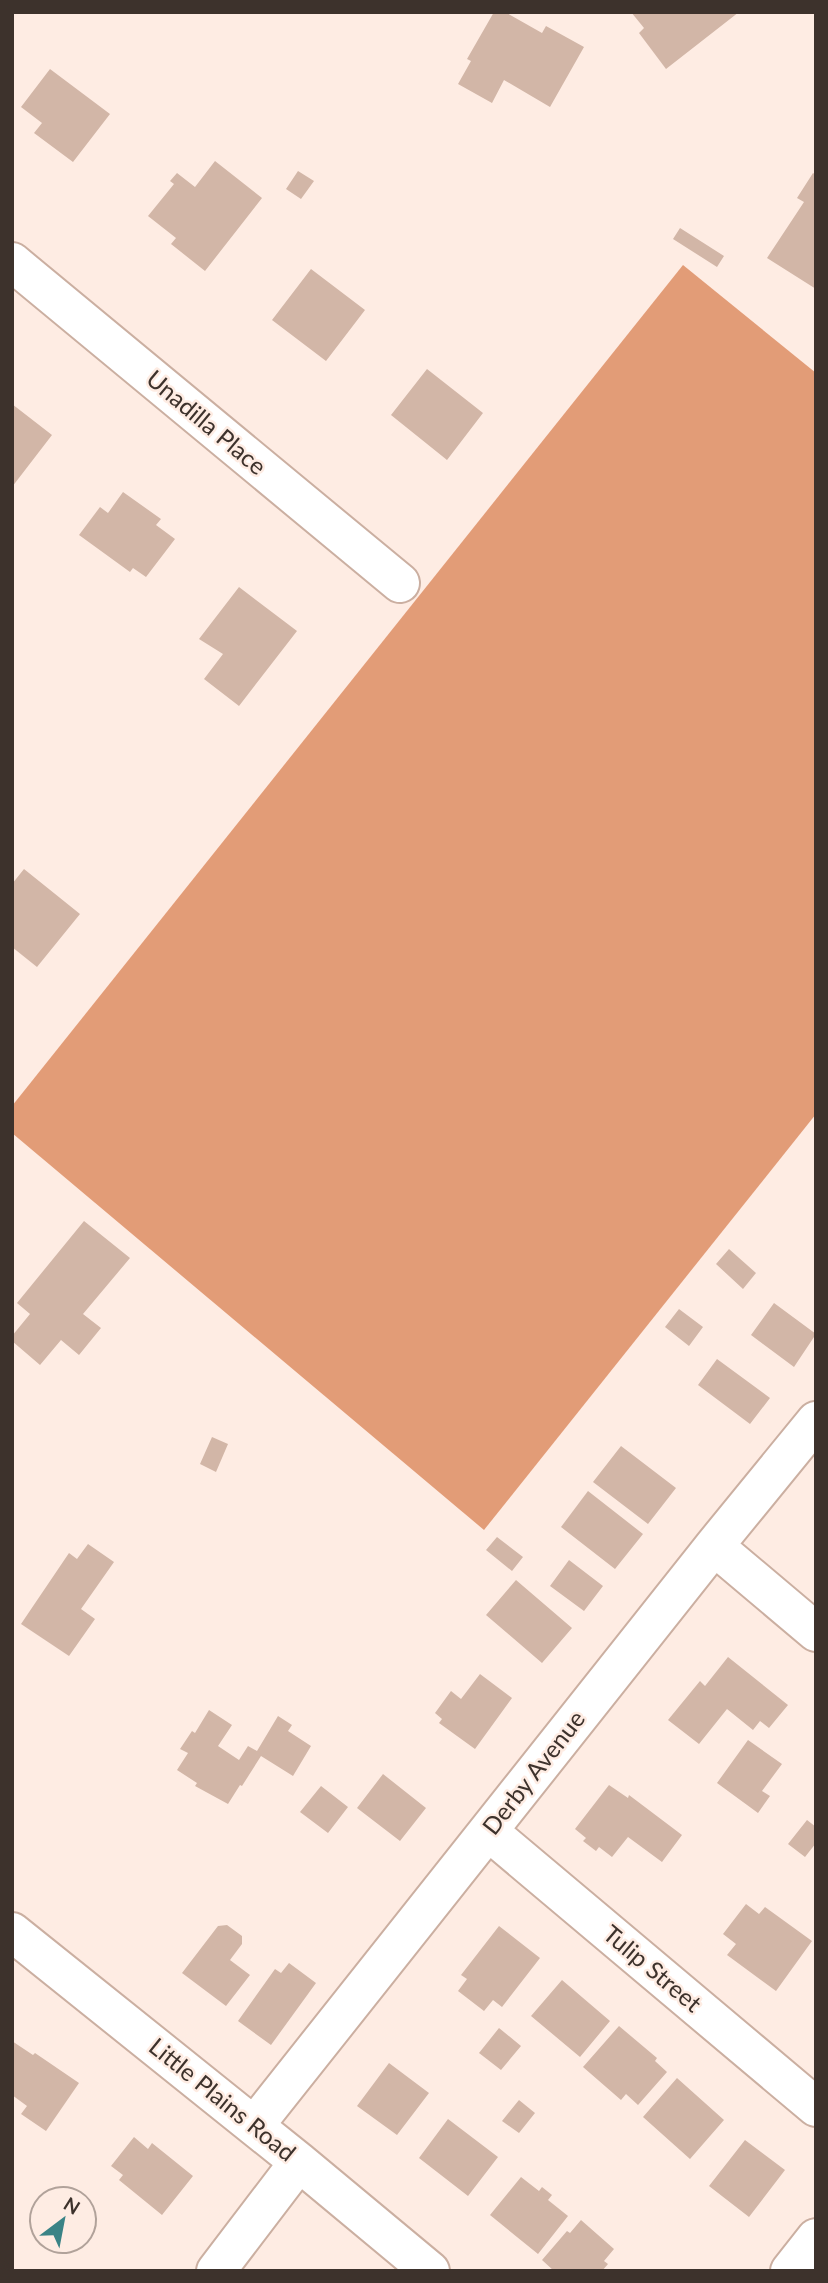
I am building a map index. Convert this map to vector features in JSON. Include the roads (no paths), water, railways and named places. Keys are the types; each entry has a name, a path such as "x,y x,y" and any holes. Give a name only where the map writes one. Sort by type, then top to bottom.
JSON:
{"street":[{"name":"Unadilla Place","path":"12,262 400,583"},
{"name":"Derby Avenue","path":"254,2126 816,1421"},
{"path":"714,1546 816,1632"},
{"name":"Tulip Street","path":"488,1830 816,2107"},
{"name":"Little Plains Road","path":"12,1932 299,2162 430,2271"},
{"path":"216,2271 299,2162"},
{"path":"790,2271 816,2238"}]}
